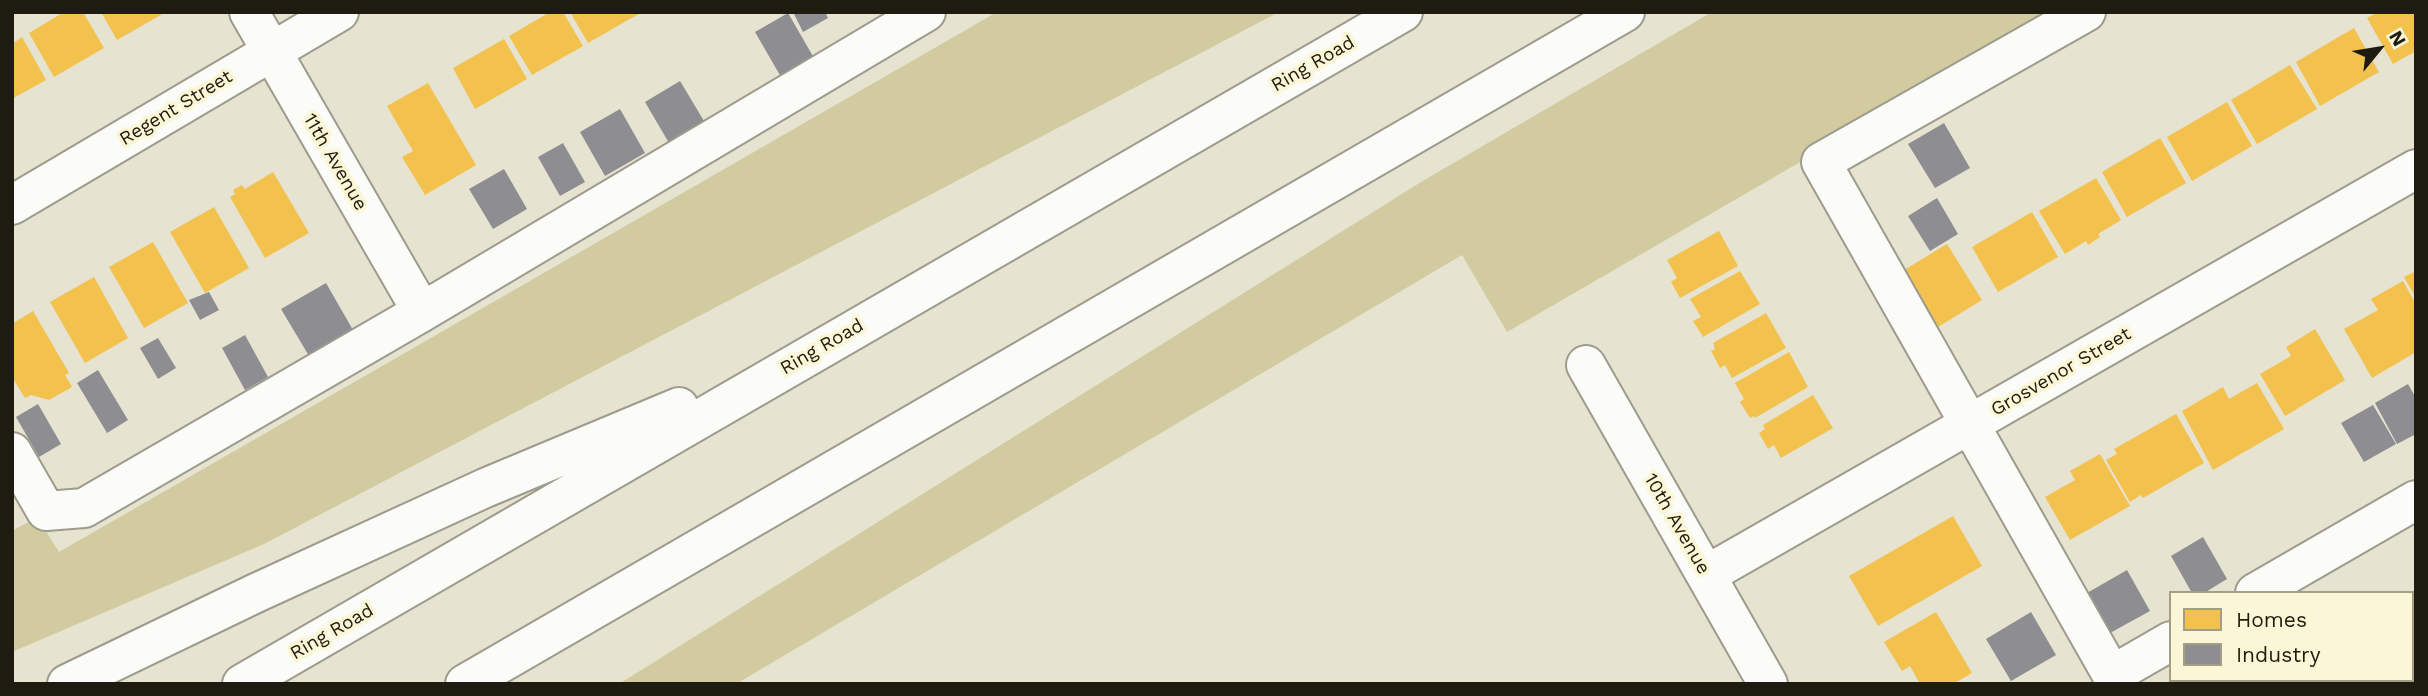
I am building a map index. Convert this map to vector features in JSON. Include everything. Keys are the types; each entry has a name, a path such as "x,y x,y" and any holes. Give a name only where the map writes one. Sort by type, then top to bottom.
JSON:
{"main road":[{"name":"11th Avenue","path":"249,12 422,312"},
{"name":"Regent Street","path":"12,205 340,12"},
{"path":"12,452 46,511 84,508 422,312 926,12"},
{"name":"Ring Road","path":"242,684 1403,12"},
{"path":"465,684 1625,12"},
{"path":"2086,12 1821,162 2115,679 2169,642"},
{"name":"Grosvenor Street","path":"1706,575 2416,169"},
{"path":"67,684 256,593 485,488 826,344"},
{"name":"10th Avenue","path":"1586,365 1768,684"},
{"path":"2258,591 2416,500"},
{"path":"512,684 725,533"}],"shaded area":[{"path":"997,12 1279,12 264,544 12,652 12,531 37,517 59,552"},
{"path":"1712,12 2059,12 1507,332 1462,255 736,684 619,684 1421,182"}],"building: Homes":[{"path":"64,12 83,12 104,48 54,77 29,33"},
{"path":"101,12 166,12 117,40"},
{"path":"550,12 563,12 583,46 532,75 509,36"},
{"path":"570,12 642,12 588,43"},
{"path":"2378,12 2416,12 2416,51 2393,64 2367,18"},
{"path":"2354,28 2379,72 2320,106 2296,62"},
{"path":"22,37 46,80 12,99 12,44"},
{"path":"504,39 527,79 475,109 453,68"},
{"path":"2290,65 2317,109 2257,144 2231,100"},
{"path":"428,83 476,165 425,195 402,157 413,151 387,106"},
{"path":"2227,102 2252,146 2192,181 2167,137"},
{"path":"2160,138 2186,183 2127,217 2102,172"},
{"path":"273,172 309,233 265,258 230,197 235,194 233,190 242,185 245,189"},
{"path":"2096,178 2121,220 2098,234 2100,237 2088,245 2086,241 2065,254 2039,211"},
{"path":"214,207 249,268 205,293 170,232"},
{"path":"2032,212 2058,257 1998,292 1972,247"},
{"path":"1719,231 1738,266 1680,298 1671,282 1677,278 1667,260"},
{"path":"153,242 188,303 144,328 109,267"},
{"path":"1947,244 1982,300 1938,327 1904,270"},
{"path":"1740,271 1760,304 1703,337 1693,321 1701,317 1690,299"},
{"path":"2416,271 2416,298 2404,277"},
{"path":"94,277 128,338 85,363 50,302"},
{"path":"2403,281 2416,304 2416,352 2372,378 2344,329 2378,310 2371,299"},
{"path":"33,311 69,373 65,375 72,387 49,400 31,395 25,398 12,377 12,324"},
{"path":"1766,313 1786,348 1732,378 1725,365 1720,368 1711,351 1715,349 1713,343"},
{"path":"2315,329 2345,380 2285,416 2260,374 2291,356 2286,347"},
{"path":"1789,352 1808,387 1755,418 1750,418 1740,402 1744,399 1735,383"},
{"path":"2257,383 2284,429 2213,470 2182,411 2223,387 2229,399"},
{"path":"1813,395 1833,428 1781,458 1774,445 1768,449 1759,433 1765,429 1763,425"},
{"path":"2176,414 2204,463 2143,498 2141,495 2130,502 2106,460 2117,454 2114,449"},
{"path":"2100,454 2130,506 2070,540 2045,497 2075,480 2070,471"},
{"path":"1953,516 1982,566 1878,626 1849,576"},
{"path":"1936,612 1972,673 1953,684 1920,684 1910,666 1902,671 1884,642"},
{"path":"2414,653 2416,684 2373,682 2414,682"}],"building: Industry":[{"path":"793,12 825,12 828,18 803,32"},
{"path":"788,13 814,58 781,77 755,32"},
{"path":"680,81 704,121 669,143 645,102"},
{"path":"620,109 645,153 605,176 580,132"},
{"path":"1944,123 1970,168 1935,188 1908,144"},
{"path":"563,143 585,182 560,196 538,157"},
{"path":"504,169 527,209 493,229 469,189"},
{"path":"1937,198 1958,234 1930,251 1908,216"},
{"path":"326,283 353,330 309,356 281,309"},
{"path":"209,292 219,310 200,320 189,300"},
{"path":"245,335 268,377 245,390 222,348"},
{"path":"158,338 176,368 158,379 140,348"},
{"path":"98,370 128,420 107,433 77,383"},
{"path":"2408,384 2416,398 2416,434 2397,444 2375,403"},
{"path":"38,404 61,444 39,457 16,417"},
{"path":"2373,405 2396,444 2364,462 2341,423"},
{"path":"2203,537 2227,579 2207,591 2191,591 2171,556"},
{"path":"2127,570 2150,611 2110,633 2087,593"},
{"path":"2031,612 2056,655 2011,681 1986,639"},
{"path":"2234,682 2285,684 2235,684"}]}
